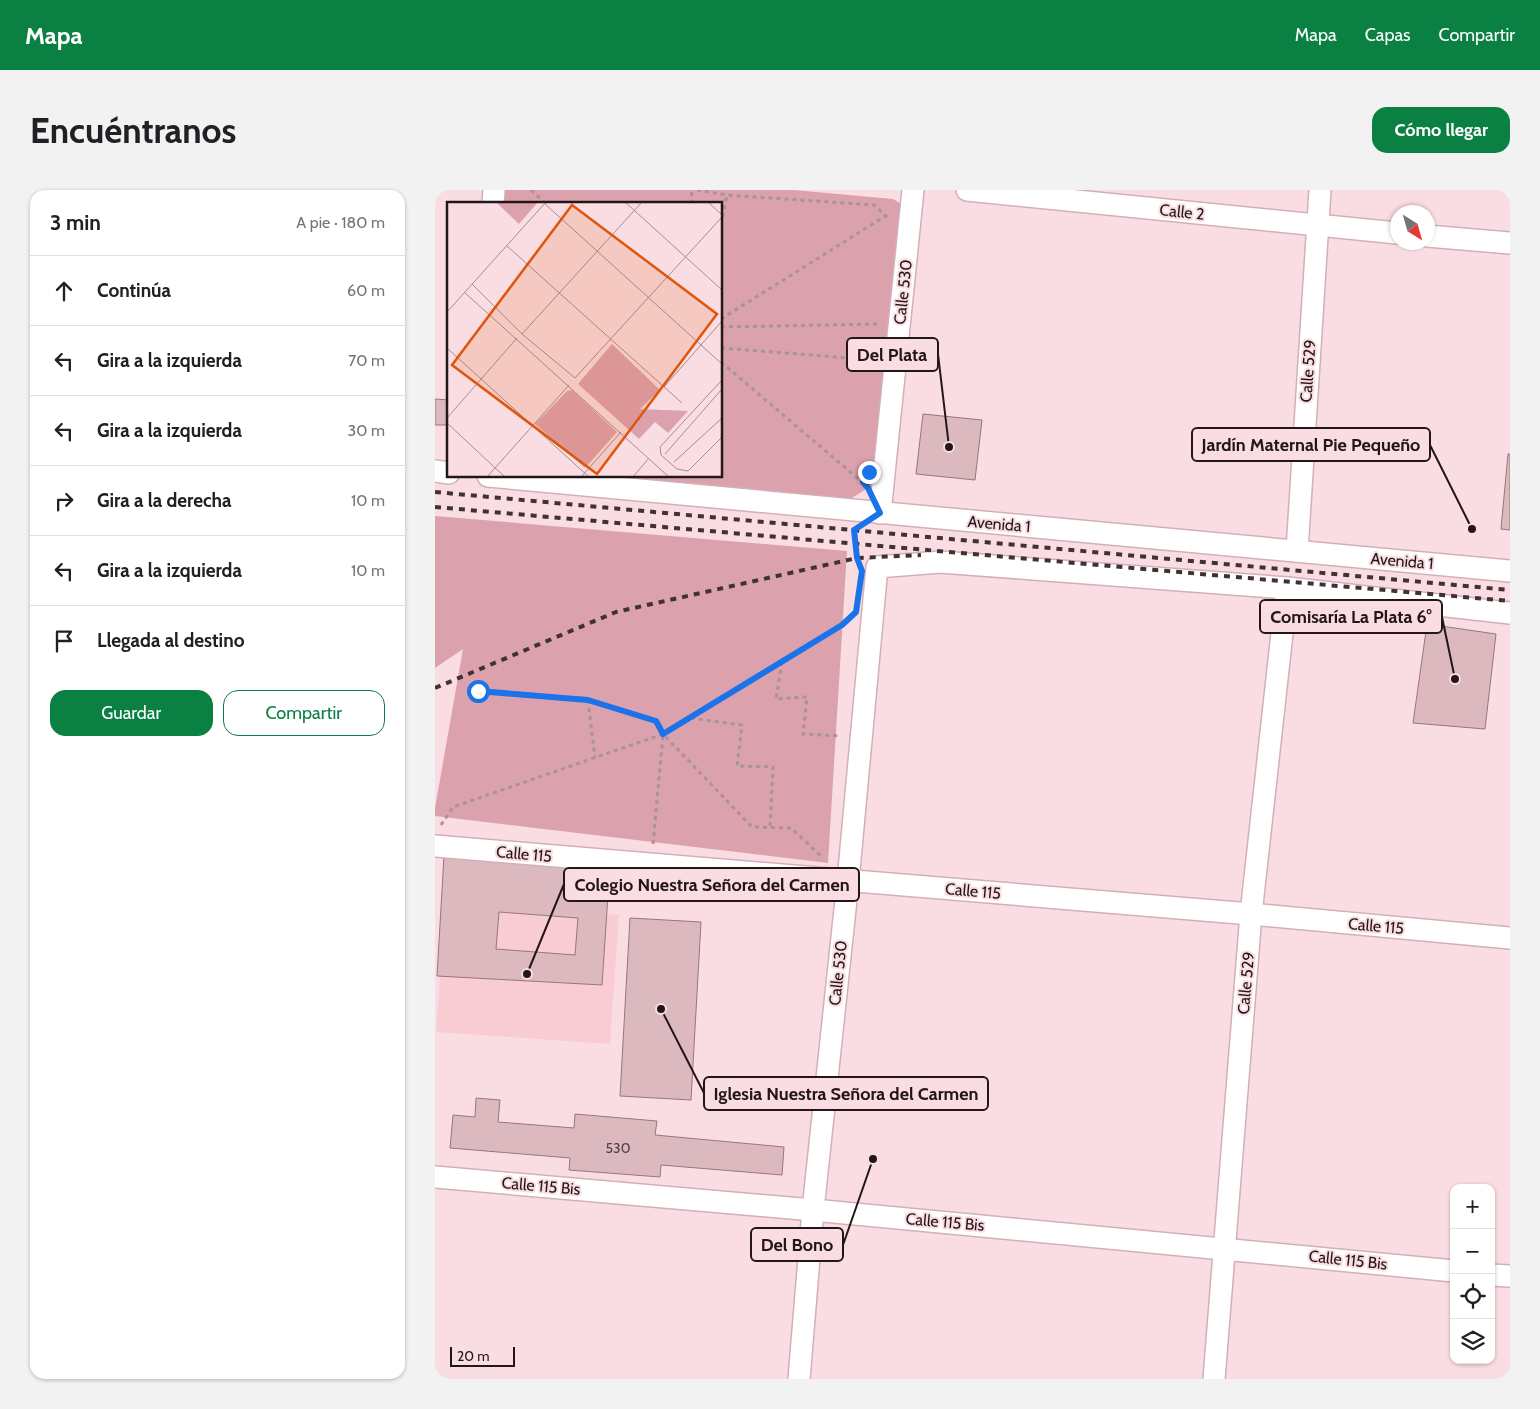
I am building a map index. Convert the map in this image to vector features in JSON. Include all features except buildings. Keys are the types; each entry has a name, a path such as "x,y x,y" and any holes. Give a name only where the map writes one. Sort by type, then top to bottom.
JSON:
{"street":[{"name":"Calle 530","path":"880,513 913,190"},
{"name":"Calle 2","path":"967,190 1390,232"},
{"name":"Calle 529","path":"1297,551 1320,190"},
{"path":"1435,237 1510,243"},
{"name":"Avenida 1","path":"509,478 1510,571"},
{"path":"877,567 940,562 1287,588 1510,613"},
{"name":"Calle 530","path":"799,1379 813,1210 877,567"},
{"name":"Calle 529","path":"1214,1379 1251,914 1287,588"},
{"name":"Calle 115","path":"437,836 651,865 1251,914 1510,938"},
{"name":"Calle 115 Bis","path":"435,1177 813,1210 1450,1271"},
{"path":"1495,1274 1510,1276"}],"path":[{"path":"531,190 544,202"},
{"path":"697,190 727,195 874,205 886,216 889,222"},
{"path":"723,215 727,195"},
{"path":"723,318 894,210"},
{"path":"723,327 885,324"},
{"path":"723,348 881,360"},
{"path":"723,364 868,488 880,513 854,530 857,558 862,571 877,567"},
{"path":"857,487 863,482 865,477"},
{"path":"437,836 453,807 663,734 842,625 856,612"},
{"path":"782,662 776,699 807,697 803,734 861,736"},
{"path":"478,691 588,700 656,721 663,734 752,827 791,828 847,881"},
{"path":"588,700 595,758"},
{"path":"690,718 742,725 737,766 773,767 770,828"},
{"path":"651,865 663,734"}],"shaded area":[{"path":"503,190 794,190 893,199 903,205 875,478 868,488 850,499 620,478 723,478 723,202 502,202"},
{"path":"435,516 847,551 828,863 435,816 463,649 435,668"},
{"path":"444,856 607,914 619,915 610,1044 436,1032 440,977 437,976"}],"railway":[{"path":"435,492 1510,590"},
{"path":"435,507 1510,601"},
{"path":"435,688 616,612 857,558 921,555"}],"place":[{"name":"Del Plata","path":"949,447"},
{"name":"Jardín Maternal Pie Pequeño","path":"1472,529"},
{"name":"Comisaría La Plata 6°","path":"1455,679"},
{"name":"Colegio Nuestra Señora del Carmen","path":"527,974"},
{"name":"Iglesia Nuestra Señora del Carmen","path":"661,1009"},
{"name":"Del Bono","path":"873,1159"}],"route":[{"path":"478,691 588,700 656,721 663,734 842,625 856,612 862,571 857,558 854,530 880,513 863,482 869,472"}]}
